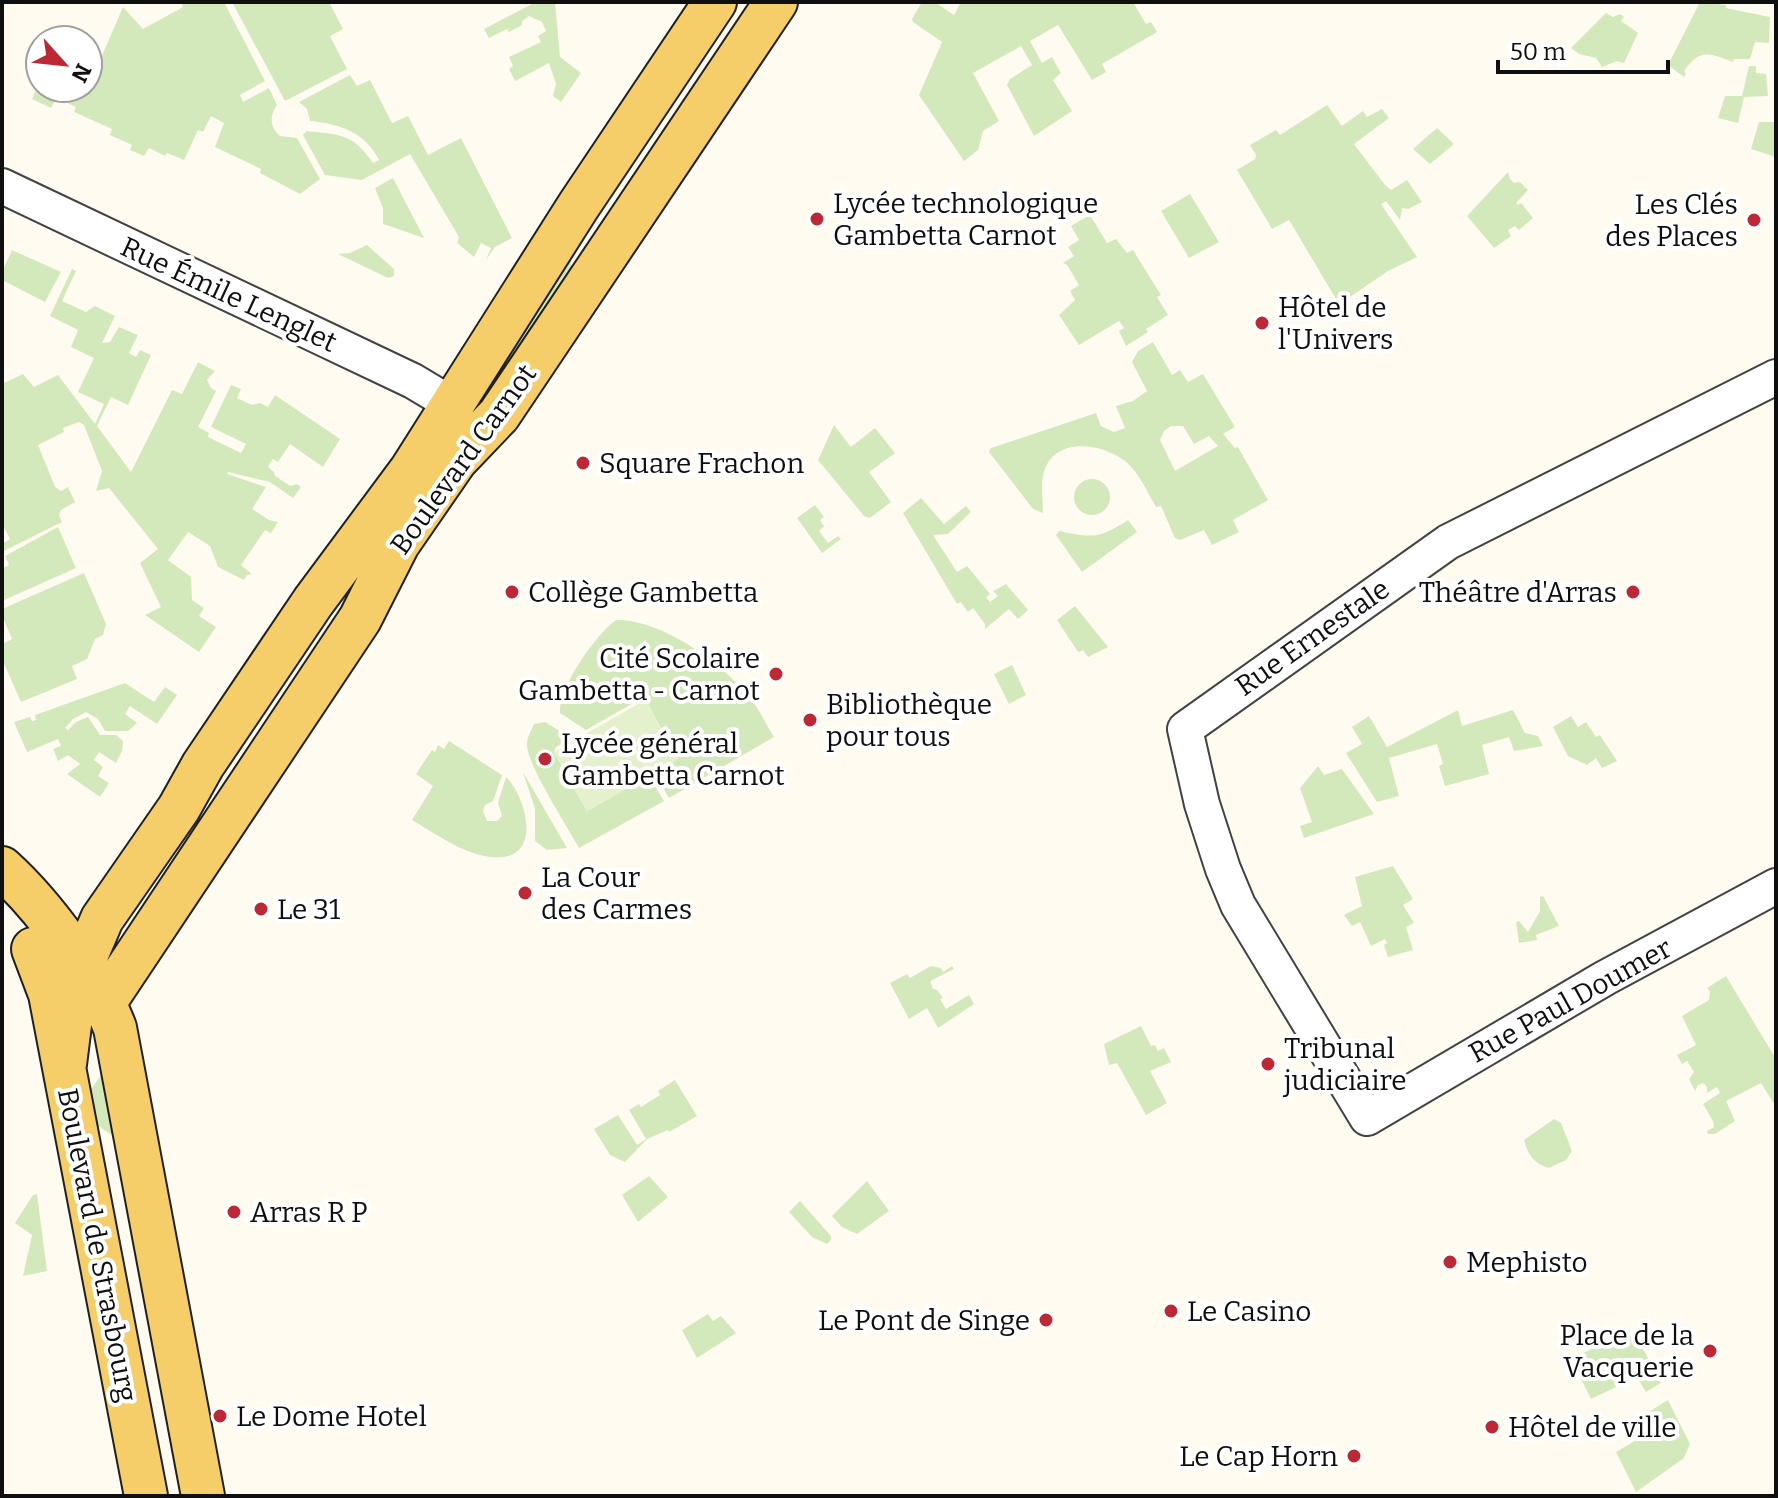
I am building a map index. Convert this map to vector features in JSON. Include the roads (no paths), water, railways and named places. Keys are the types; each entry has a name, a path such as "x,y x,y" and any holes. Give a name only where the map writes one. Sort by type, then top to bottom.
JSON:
{"main road":[{"name":"Boulevard Carnot","path":"78,991 98,925 179,808 203,765 313,602 378,516 453,405 579,205 715,2"},
{"name":"Boulevard Carnot","path":"78,991 360,619 398,544 456,460 499,415 776,2"},
{"path":"10,885 78,991"},
{"path":"43,937 78,934 98,925"},
{"name":"Boulevard de Strasbourg","path":"78,991 65,1064 70,1103 146,1496"},
{"name":"Boulevard de Strasbourg","path":"78,991 120,1045 203,1496"}],"street":[{"name":"Rue Émile Lenglet","path":"2,186 413,381 453,405"},
{"name":"Rue Ernestale","path":"1367,1118 1245,918 1223,869 1196,783 1185,729 1435,550 1776,377"},
{"path":"2,848 10,885"},
{"name":"Rue Paul Doumer","path":"1367,1118 1575,995 1776,886"}],"place":[{"name":"Lycée technologique Gambetta Carnot","path":"817,219"},
{"name":"Les Clés des Places","path":"1754,220"},
{"name":"Hôtel de l'Univers","path":"1262,323"},
{"name":"Square Frachon","path":"583,463"},
{"name":"Collège Gambetta","path":"512,592"},
{"name":"Théâtre d'Arras","path":"1633,592"},
{"name":"Cité Scolaire Gambetta - Carnot","path":"776,674"},
{"name":"Bibliothèque pour tous","path":"810,720"},
{"name":"Lycée général Gambetta Carnot","path":"545,759"},
{"name":"La Cour des Carmes","path":"525,893"},
{"name":"Le 31","path":"261,909"},
{"name":"Tribunal judiciaire","path":"1268,1064"},
{"name":"Arras R P","path":"234,1212"},
{"name":"Mephisto","path":"1450,1262"},
{"name":"Le Casino","path":"1171,1311"},
{"name":"Le Pont de Singe","path":"1046,1320"},
{"name":"Place de la Vacquerie","path":"1710,1351"},
{"name":"Le Dome Hotel","path":"220,1416"},
{"name":"Hôtel de ville","path":"1492,1427"},
{"name":"Le Cap Horn","path":"1354,1456"}]}
